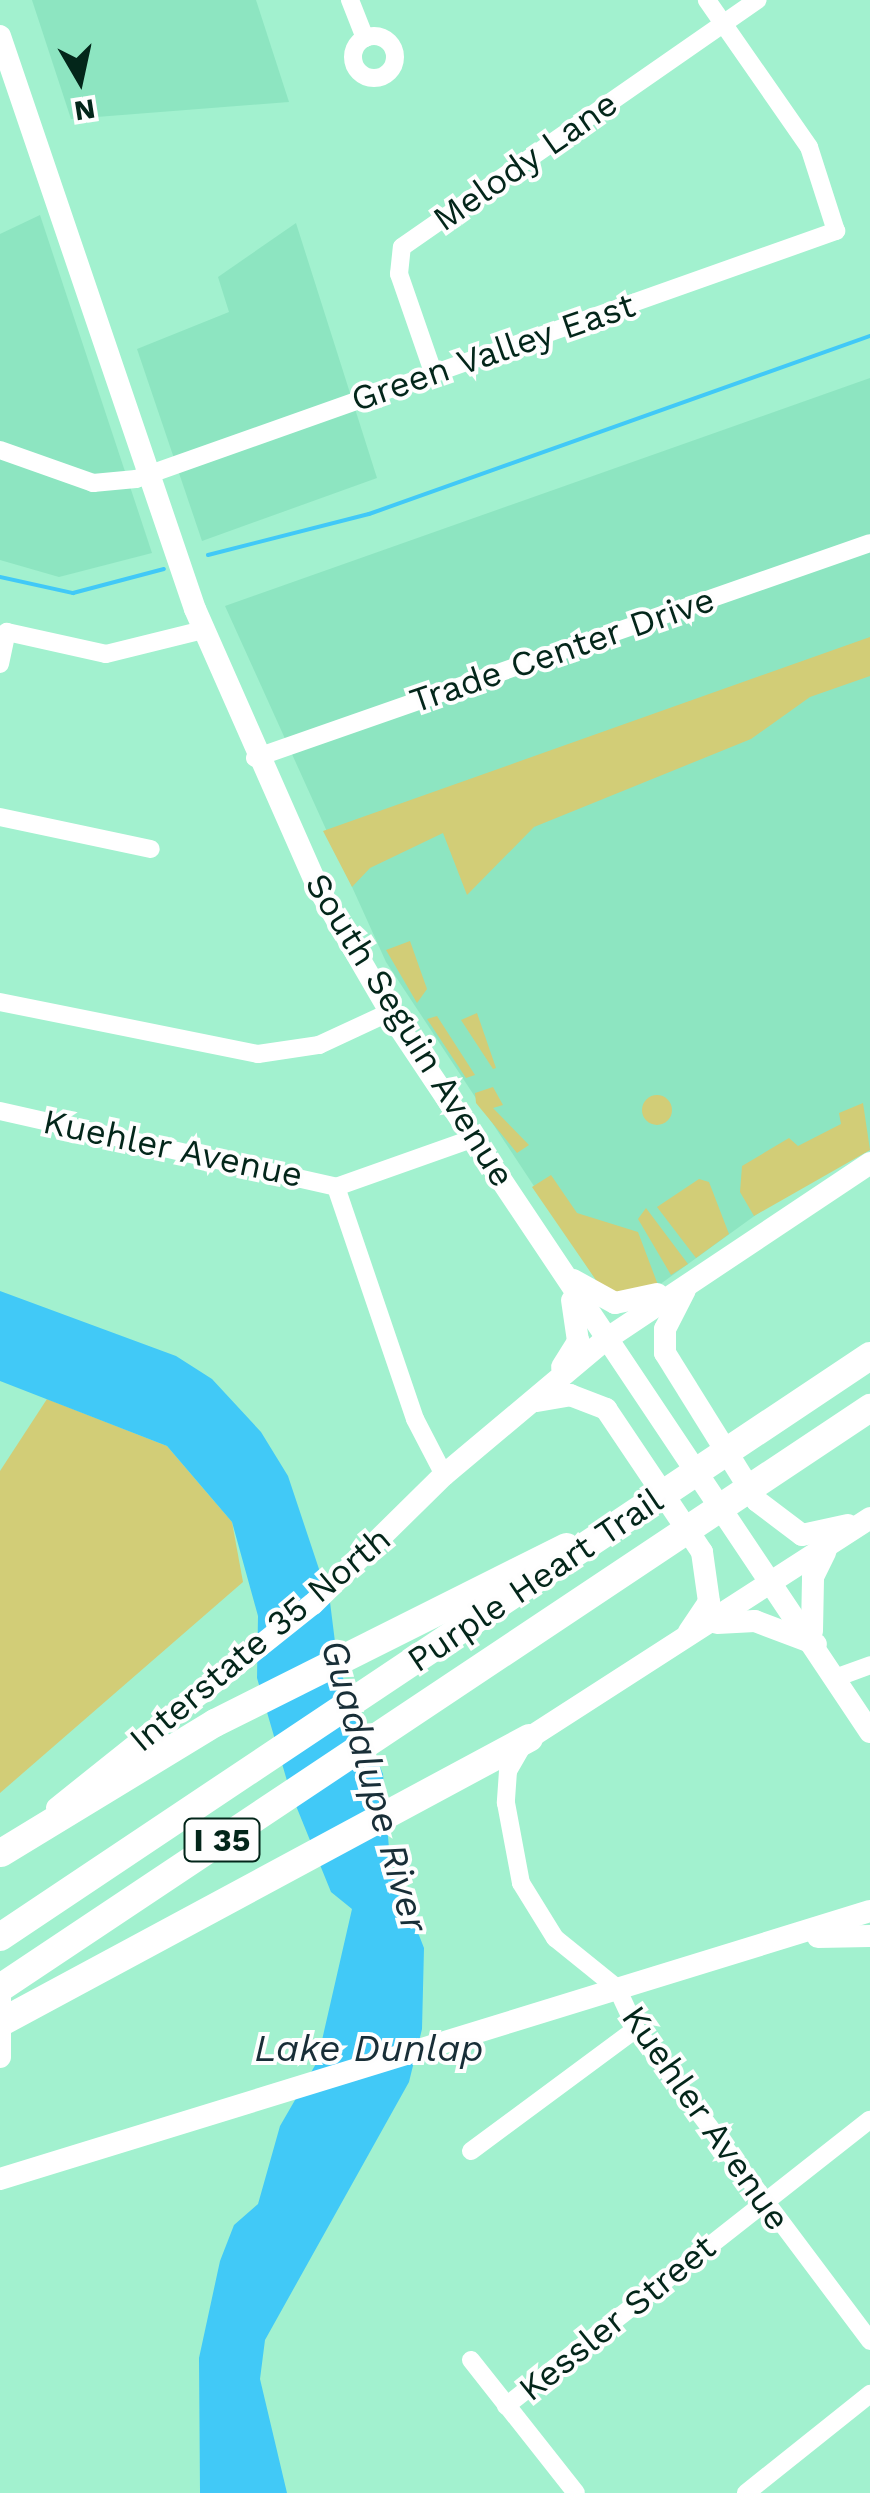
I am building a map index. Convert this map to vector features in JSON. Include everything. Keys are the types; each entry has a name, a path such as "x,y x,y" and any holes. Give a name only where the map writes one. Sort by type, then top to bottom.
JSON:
{"highway":[{"name":"Purple Heart Trail","path":"0,1937 870,1356"},
{"name":"Purple Heart Trail","path":"0,1987 870,1408"},
{"path":"0,1854 214,1722 417,1621 540,1554 603,1535"},
{"path":"0,2024 530,1738"}],"main road":[{"name":"South Seguin Avenue","path":"0,36 203,630 255,758 390,1012 605,1340 776,1582 870,1732"},
{"path":"565,1275 624,1304 701,1273 870,1162"},
{"path":"701,1273 672,1312 665,1353 757,1501 802,1535 870,1517"},
{"name":"Interstate 35 North","path":"0,1854 376,1543 444,1475 605,1340 701,1273"},
{"path":"529,1403 578,1341 565,1275"},
{"path":"529,1403 570,1395 606,1409 702,1552 710,1602 677,1647"},
{"path":"530,1738 714,1623 870,1517"},
{"path":"714,1623 755,1621 816,1644 811,1589 827,1549"},
{"path":"0,2179 870,1911"},
{"path":"780,1940 870,1936"},
{"path":"0,1987 0,2056"}],"street":[{"path":"350,0 365,38"},
{"path":"708,0 724,23"},
{"name":"Melody Lane","path":"433,372 399,274 402,247 758,0"},
{"name":"Green Valley East","path":"0,450 94,483 148,474 836,229 809,146 724,23"},
{"name":"Trade Center Drive","path":"255,758 870,543"},
{"path":"0,664 7,632 106,654 203,630"},
{"path":"0,817 151,849"},
{"path":"0,1002 258,1054 320,1045 390,1012"},
{"name":"Kuehler Avenue","path":"0,1110 336,1187 415,1419 444,1475"},
{"path":"336,1187 474,1138"},
{"path":"835,1678 870,1665"},
{"name":"Kuehler Avenue","path":"530,1738 508,1771 506,1804 522,1883 555,1938 587,1973 616,1988 636,2029 761,2203 870,2341"},
{"path":"471,2151 636,2029"},
{"name":"Kessler Street","path":"506,2406 870,2120"},
{"path":"471,2360 576,2493"},
{"path":"746,2493 870,2394"}],"shaded area":[{"path":"32,0 256,0 289,102 71,119"},
{"path":"40,215 152,553 59,577 0,560 0,234"},
{"path":"296,223 377,478 202,541 137,349 229,312 218,277"},
{"path":"870,378 870,1150 778,1199 659,1285 598,1283 386,962 225,606"},
{"path":"870,637 870,676 810,697 751,739 534,827 467,895 443,833 370,868 352,887 323,831"},
{"path":"410,941 427,989 417,1003 386,950"},
{"path":"477,1013 496,1068 493,1069 461,1020"},
{"path":"437,1016 475,1075 466,1078 427,1019"},
{"path":"493,1087 503,1105 493,1108 529,1145 517,1153 476,1103 475,1093"},
{"path":"657,1095 668,1099 672,1110 668,1121 657,1125 646,1121 642,1110 646,1099"},
{"path":"863,1103 870,1150 754,1216 740,1192 742,1166 789,1138 798,1146 841,1124 839,1113"},
{"path":"551,1175 577,1213 638,1232 658,1285 627,1297 598,1283 532,1187"},
{"path":"699,1179 709,1182 729,1234 696,1258 657,1207"},
{"path":"646,1208 688,1264 671,1275 638,1219"},
{"path":"47,1399 167,1446 232,1522 243,1582 0,1793 0,1471"}],"water":[{"name":"Lake Dunlap","path":"0,1291 176,1356 212,1379 261,1432 288,1476 330,1602 338,1666 383,1774 390,1861 424,1948 422,2029 409,2082 265,2340 260,2379 287,2493 200,2493 199,2358 220,2261 234,2225 258,2204 280,2126 317,2062 352,1909 331,1892 290,1791 257,1678 258,1616 232,1522 167,1446 0,1381"}],"waterway":[{"path":"208,555 369,514 870,336"},
{"path":"0,577 73,593 164,569"}],"water label":[{"name":"Guadalupe River","path":"374,1786"}]}
